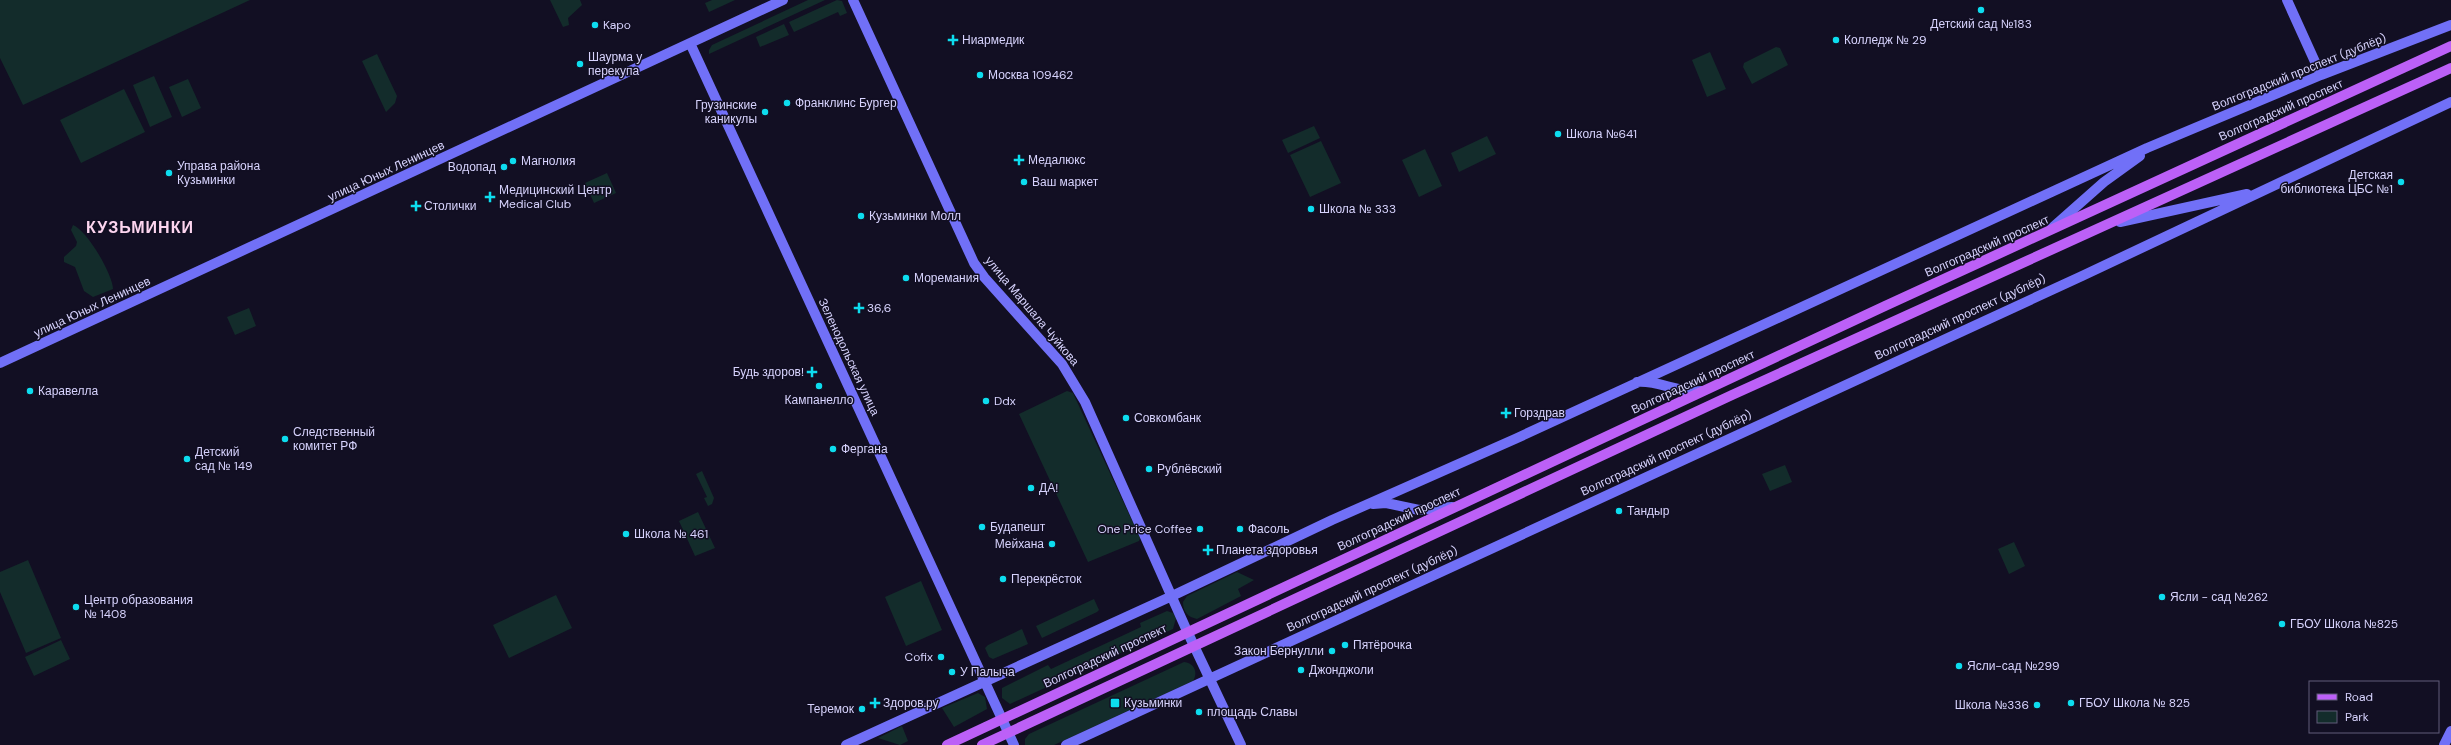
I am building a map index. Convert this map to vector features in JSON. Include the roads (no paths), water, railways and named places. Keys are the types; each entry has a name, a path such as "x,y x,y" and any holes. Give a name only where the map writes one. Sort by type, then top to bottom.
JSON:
{"main road":[{"name":"Волгоградский проспект","path":"946,745 1002,720 1187,631 1706,391 1885,306 2045,234 2451,46"},
{"path":"982,745 1725,399 2451,68"}],"street":[{"name":"улица Юных Ленинцев","path":"0,363 783,0"},
{"name":"улица Маршала Чуйкова","path":"852,0 965,247 984,277 1062,364 1072,378 1088,407 1187,631 1241,745"},
{"path":"2286,0 2321,75"},
{"name":"Волгоградский проспект (дублёр)","path":"985,682 1366,505 2157,145 2321,75 2451,25"},
{"name":"Зеленодольская улица","path":"690,43 1014,745"},
{"name":"Волгоградский проспект (дублёр)","path":"1066,745 2451,102"},
{"name":"Волгоградский проспект (дублёр)","path":"2045,234 2104,182 2157,145"},
{"name":"Волгоградский проспект (дублёр)","path":"2110,224 2185,206 2241,196 2277,184"},
{"path":"1635,382 1648,382 1688,392 1706,391"},
{"path":"1366,505 1386,504 1419,510 1458,506"},
{"path":"846,745 985,682"},
{"path":"2444,745 2451,731"}],"place":[{"name":"Детский сад №183","path":"1981,10"},
{"name":"Kapo","path":"595,25"},
{"name":"Ниармедик","path":"953,40"},
{"name":"Колледж № 29","path":"1836,40"},
{"name":"Шаурма у перекупа","path":"580,64"},
{"name":"Москва 109462","path":"980,75"},
{"name":"Франклинс Бургер","path":"787,103"},
{"name":"Грузинские каникулы","path":"765,112"},
{"name":"Школа №641","path":"1558,134"},
{"name":"Медалюкс","path":"1019,160"},
{"name":"Магнолия","path":"513,161"},
{"name":"Водопад","path":"504,167"},
{"name":"Управа района Кузьминки","path":"169,173"},
{"name":"Ваш маркет","path":"1024,182"},
{"name":"Детская библиотека ЦБС №1","path":"2401,182"},
{"name":"Медицинский Центр Medical Club","path":"490,197"},
{"name":"Столички","path":"416,206"},
{"name":"Школа № 333","path":"1311,209"},
{"name":"Кузьминки Молл","path":"861,216"},
{"name":"Моремания","path":"906,278"},
{"name":"36,6","path":"859,308"},
{"name":"Будь здоров!","path":"812,372"},
{"name":"Кампанелло","path":"819,386"},
{"name":"Каравелла","path":"30,391"},
{"name":"Ddx","path":"986,401"},
{"name":"Горздрав","path":"1506,413"},
{"name":"Совкомбанк","path":"1126,418"},
{"name":"Следственный комитет РФ","path":"285,439"},
{"name":"Фергана","path":"833,449"},
{"name":"Детский сад № 149","path":"187,459"},
{"name":"Рублёвский","path":"1149,469"},
{"name":"ДА!","path":"1031,488"},
{"name":"Тандыр","path":"1619,511"},
{"name":"Будапешт","path":"982,527"},
{"name":"One Price Coffee","path":"1200,529"},
{"name":"Фасоль","path":"1240,529"},
{"name":"Школа № 461","path":"626,534"},
{"name":"Мейхана","path":"1052,544"},
{"name":"Планета здоровья","path":"1208,550"},
{"name":"Перекрёсток","path":"1003,579"},
{"name":"Ясли - сад №262","path":"2162,597"},
{"name":"Центр образования № 1408","path":"76,607"},
{"name":"ГБОУ Школа №825","path":"2282,624"},
{"name":"Пятёрочка","path":"1345,645"},
{"name":"Закон Бернулли","path":"1332,651"},
{"name":"Cofix","path":"941,657"},
{"name":"Ясли-сад №299","path":"1959,666"},
{"name":"Джонджоли","path":"1301,670"},
{"name":"У Палыча","path":"952,672"},
{"name":"Здоров.ру","path":"875,703"},
{"name":"Кузьминки","path":"1115,703"},
{"name":"ГБОУ Школа № 825","path":"2071,703"},
{"name":"Школа №336","path":"2037,705"},
{"name":"Теремок","path":"862,709"},
{"name":"площадь Славы","path":"1199,712"}],"district":[{"name":"КУЗЬМИНКИ","path":"140,227"}]}
